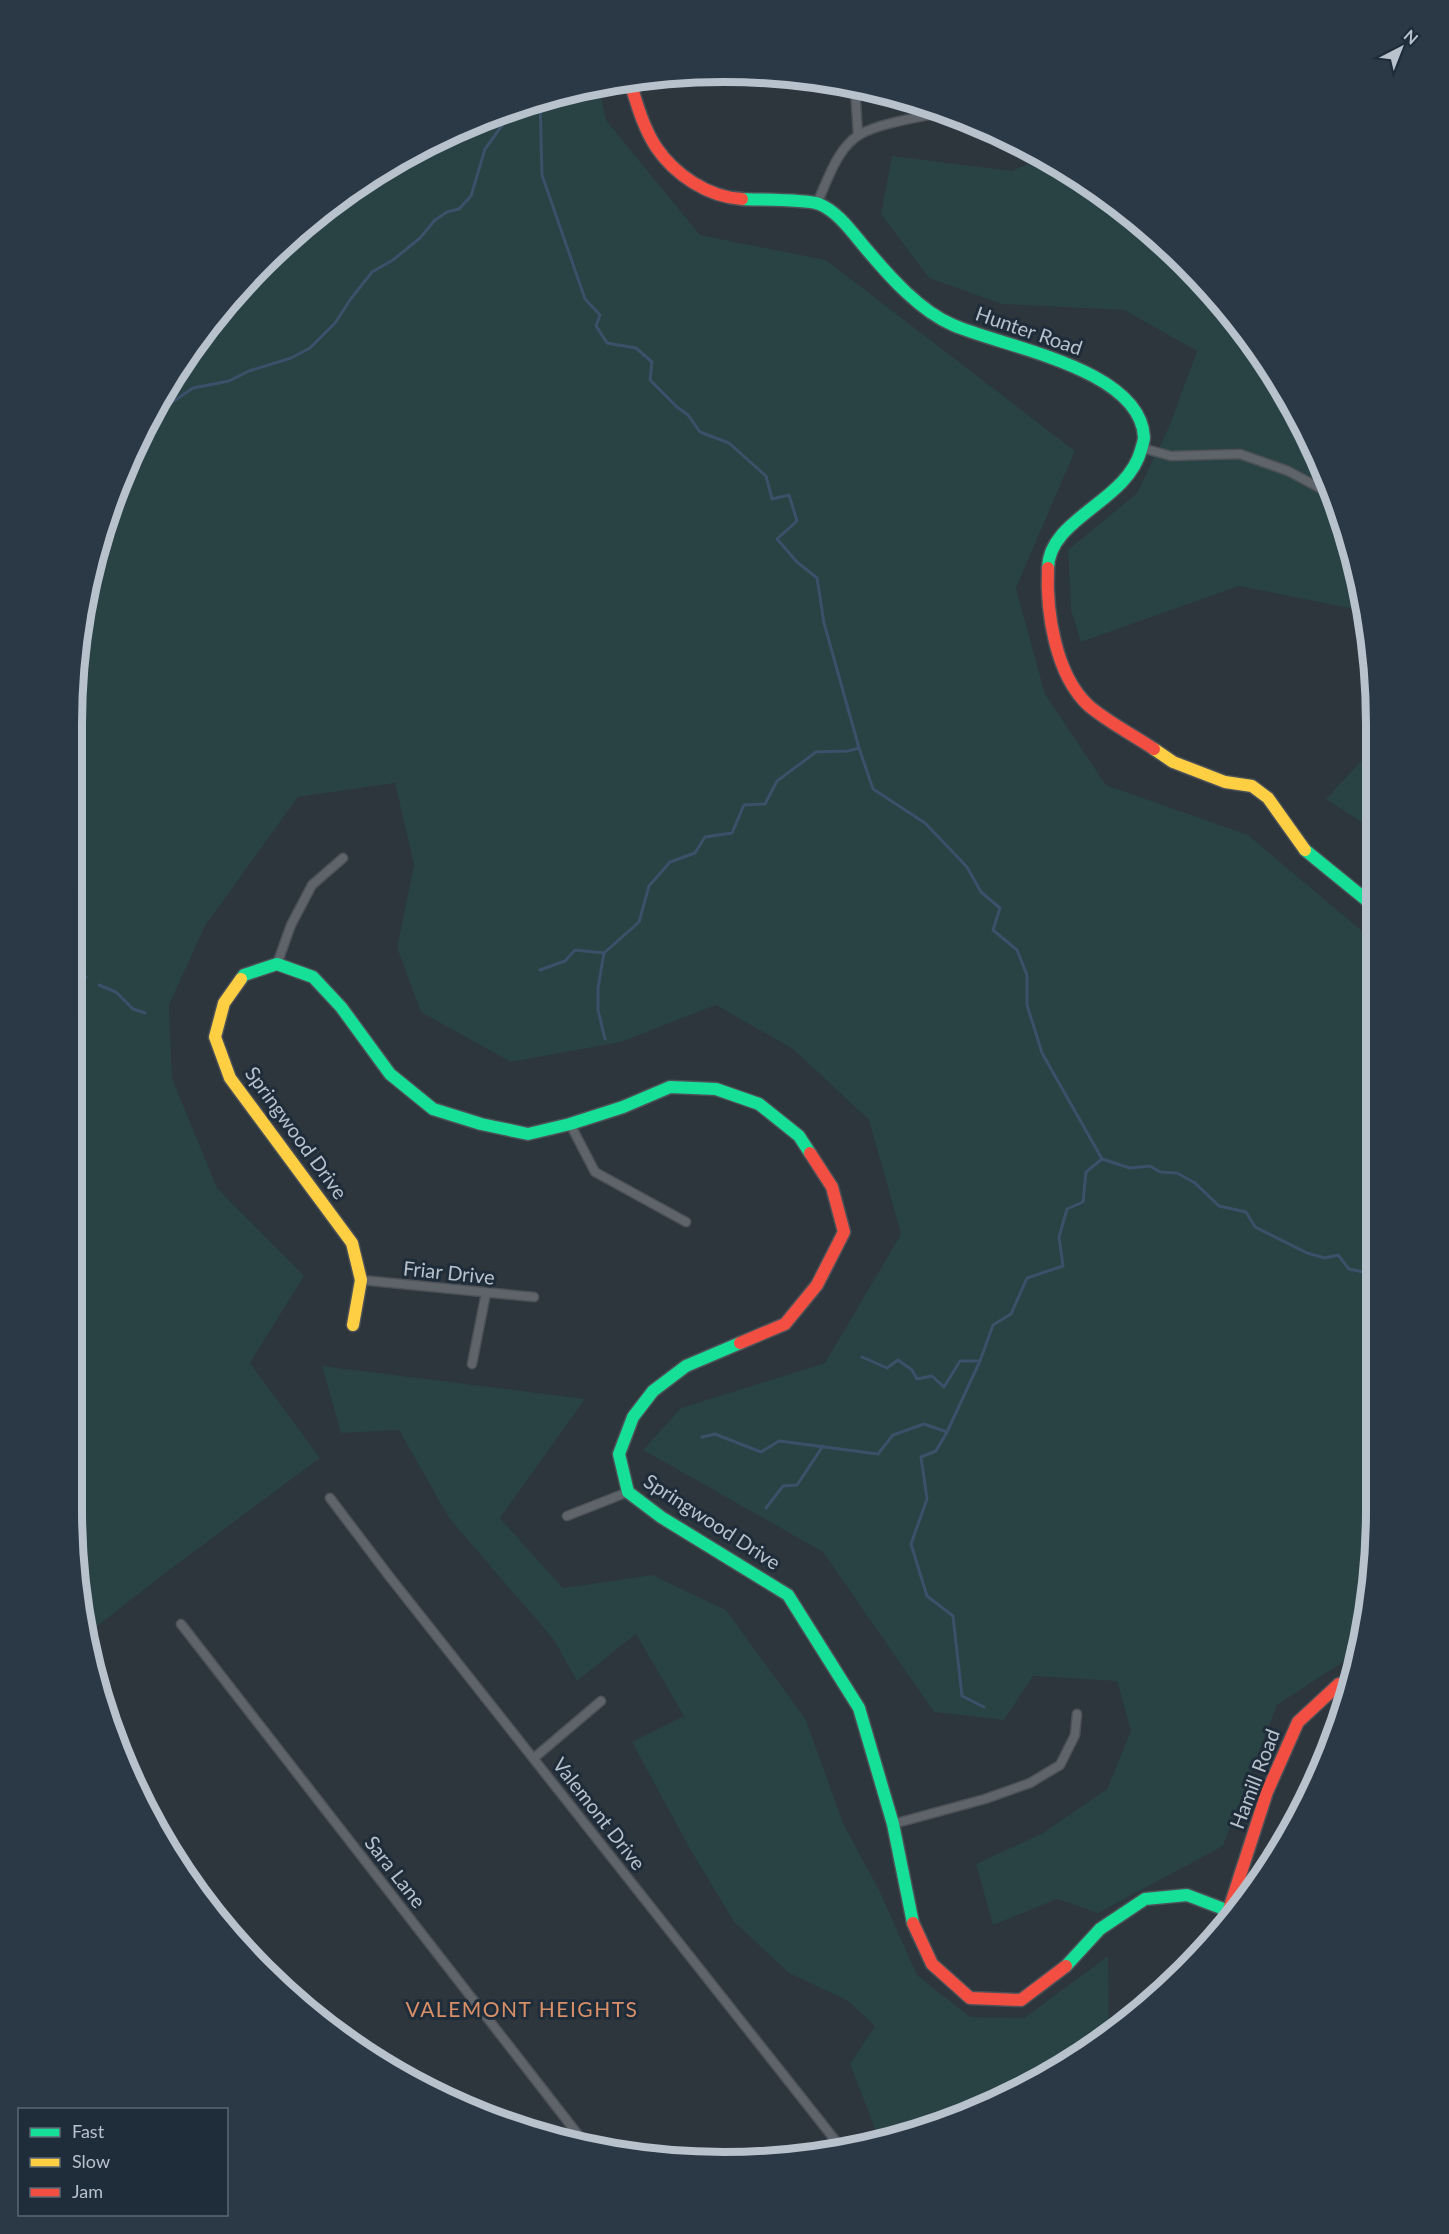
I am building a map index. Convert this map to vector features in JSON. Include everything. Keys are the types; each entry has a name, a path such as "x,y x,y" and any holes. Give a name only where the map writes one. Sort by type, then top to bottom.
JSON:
{"street":[{"path":"632,89 639,113 657,148 681,174 705,190 727,198 817,203 842,153 858,135 871,129 928,116"},
{"path":"856,96 858,135"},
{"name":"Hunter Road","path":"817,203 830,210 890,277 939,319 969,332 1067,363 1093,375 1115,391 1132,408 1139,421 1144,438 1142,448"},
{"path":"1322,489 1288,471 1240,454 1171,456 1142,448 1127,478 1105,499 1073,522 1059,539 1048,559 1047,590 1056,649 1065,673 1088,705 1173,762 1225,782 1252,786 1268,798 1307,853 1366,900"},
{"path":"277,964 291,925 312,885 343,858"},
{"name":"Springwood Drive","path":"353,1325 361,1280 352,1243 230,1078 215,1037 224,1003 244,975 277,964 313,977 341,1007 390,1074 433,1109 481,1124 528,1134 570,1124 623,1107 670,1087 716,1089 759,1104 799,1136 832,1187 844,1232 817,1285 785,1324 686,1366 653,1391 633,1417 619,1454 628,1492 661,1517 788,1595 859,1708 893,1824 912,1920 932,1964 970,1998 1021,2000 1060,1972 1100,1929 1145,1899 1187,1895 1226,1910"},
{"path":"570,1124 595,1172 686,1222"},
{"name":"Friar Drive","path":"361,1280 534,1297"},
{"path":"472,1364 486,1293"},
{"path":"567,1516 628,1492"},
{"name":"Valemont Drive","path":"330,1498 389,1576 836,2141"},
{"name":"Sara Lane","path":"181,1624 578,2134"},
{"name":"Hamill Road","path":"1232,1903 1267,1792 1298,1722 1343,1683"},
{"path":"534,1758 601,1701"},
{"path":"893,1824 985,1799 1030,1783 1060,1765 1075,1735 1077,1714"}],"green space":[{"path":"601,95 606,120 700,235 826,260 1075,451 1016,588 1045,694 1106,785 1248,835 1366,934 1366,1510 1361,1593 1348,1660 1277,1705 1223,1846 1098,1913 1057,1899 993,1925 976,1864 1043,1833 1107,1789 1131,1731 1117,1681 1033,1676 1004,1720 934,1712 823,1552 643,1450 681,1408 825,1363 901,1234 869,1120 793,1049 716,1005 621,1042 511,1062 421,1012 397,948 414,865 395,783 298,797 205,926 169,1005 172,1078 217,1188 304,1276 250,1363 320,1458 94,1629 88,1593 82,1510 82,724 88,641 104,558 131,479 169,403 191,368 242,301 249,298 248,295 301,242 334,215 404,169 479,131 558,104"},
{"path":"892,156 1012,171 1033,162 1081,191 1148,242 1207,301 1234,334 1280,404 1318,479 1345,558 1356,609 1239,586 1081,642 1071,610 1068,550 1137,493 1169,427 1197,351 1124,310 1002,304 929,278 881,214"},
{"path":"1366,756 1366,825 1326,799"},
{"path":"322,1366 585,1399 500,1518 563,1588 652,1575 726,1610 806,1720 843,1823 880,1892 917,1975 970,2017 1024,2018 1108,1956 1109,2023 1046,2065 970,2103 877,2133 850,2064 875,2026 848,2001 789,1973 734,1922 690,1849 632,1742 684,1716 636,1634 577,1681 554,1640 449,1518 399,1430 341,1433"}],"waterway":[{"path":"540,110 542,175 585,299 600,315 596,326 607,343 636,348 652,362 650,380 688,415 700,432 729,443 766,476 772,499 789,495 797,521 777,539 797,562 817,578 824,623 859,748 873,789 925,823 967,867 981,892 1000,908 993,930 1017,950 1027,975 1027,1005 1042,1053 1102,1159 1130,1168 1150,1166 1160,1172 1177,1173 1195,1183 1219,1206 1246,1212 1255,1227 1307,1253 1325,1258 1338,1255 1349,1269 1366,1273"},
{"path":"168,405 193,388 229,381 249,371 291,358 310,348 335,323 372,272 393,260 420,238 435,220 447,212 459,209 471,196 485,149 505,122"},
{"path":"540,970 565,961 575,950 604,953 639,922 649,886 670,862 695,853 705,837 732,833 744,805 765,804 777,781 816,752 848,751 859,748"},
{"path":"604,953 598,988 598,1010 605,1039"},
{"path":"82,974 86,977"},
{"path":"99,985 116,992 133,1009 145,1013"},
{"path":"702,1437 715,1434 761,1452 779,1441 878,1454 893,1435 924,1424 947,1432 980,1361 993,1325 1011,1314 1027,1278 1063,1266 1059,1237 1067,1209 1083,1202 1086,1172 1102,1159"},
{"path":"862,1357 887,1368 898,1360 912,1370 917,1379 932,1376 944,1387 960,1361 979,1361"},
{"path":"947,1432 936,1451 921,1457 927,1499 911,1544 927,1596 953,1616 962,1696 984,1707"},
{"path":"766,1508 783,1486 797,1485 823,1446"}],"traffic: fast":[{"path":"742,199 803,201 819,204 833,212 846,224 896,282 917,302 941,319 975,333 1066,363 1095,377 1120,393 1137,413 1144,439 1133,468 1121,483 1074,522 1061,536 1052,551 1048,568"},
{"path":"1305,850 1366,900"},
{"path":"241,979 244,975 277,964 313,977 341,1007 390,1074 433,1109 481,1124 528,1134 570,1124 623,1107 670,1087 716,1089 759,1104 799,1136 810,1153"},
{"path":"740,1343 686,1366 653,1391 633,1417 619,1454 628,1492 661,1517 788,1595 859,1708 893,1824 913,1923"},
{"path":"1066,1966 1100,1929 1145,1899 1187,1895 1226,1910"}],"traffic: slow":[{"path":"1154,749 1173,762 1225,782 1252,786 1268,798 1305,850"},
{"path":"241,979 224,1003 215,1037 230,1078 352,1243 361,1280 353,1325"}],"traffic: jam":[{"path":"632,89 647,132 673,167 693,183 705,189 742,199"},
{"path":"1048,568 1049,603 1055,642 1068,677 1077,693 1089,706 1112,723 1154,749"},
{"path":"740,1343 785,1324 817,1285 844,1232 832,1187 810,1153"},
{"path":"1231,1904 1267,1792 1298,1722 1343,1683"},
{"path":"913,1923 932,1964 970,1998 1021,2000 1066,1966"}],"district":[{"name":"VALEMONT HEIGHTS","path":"522,2010"}]}
